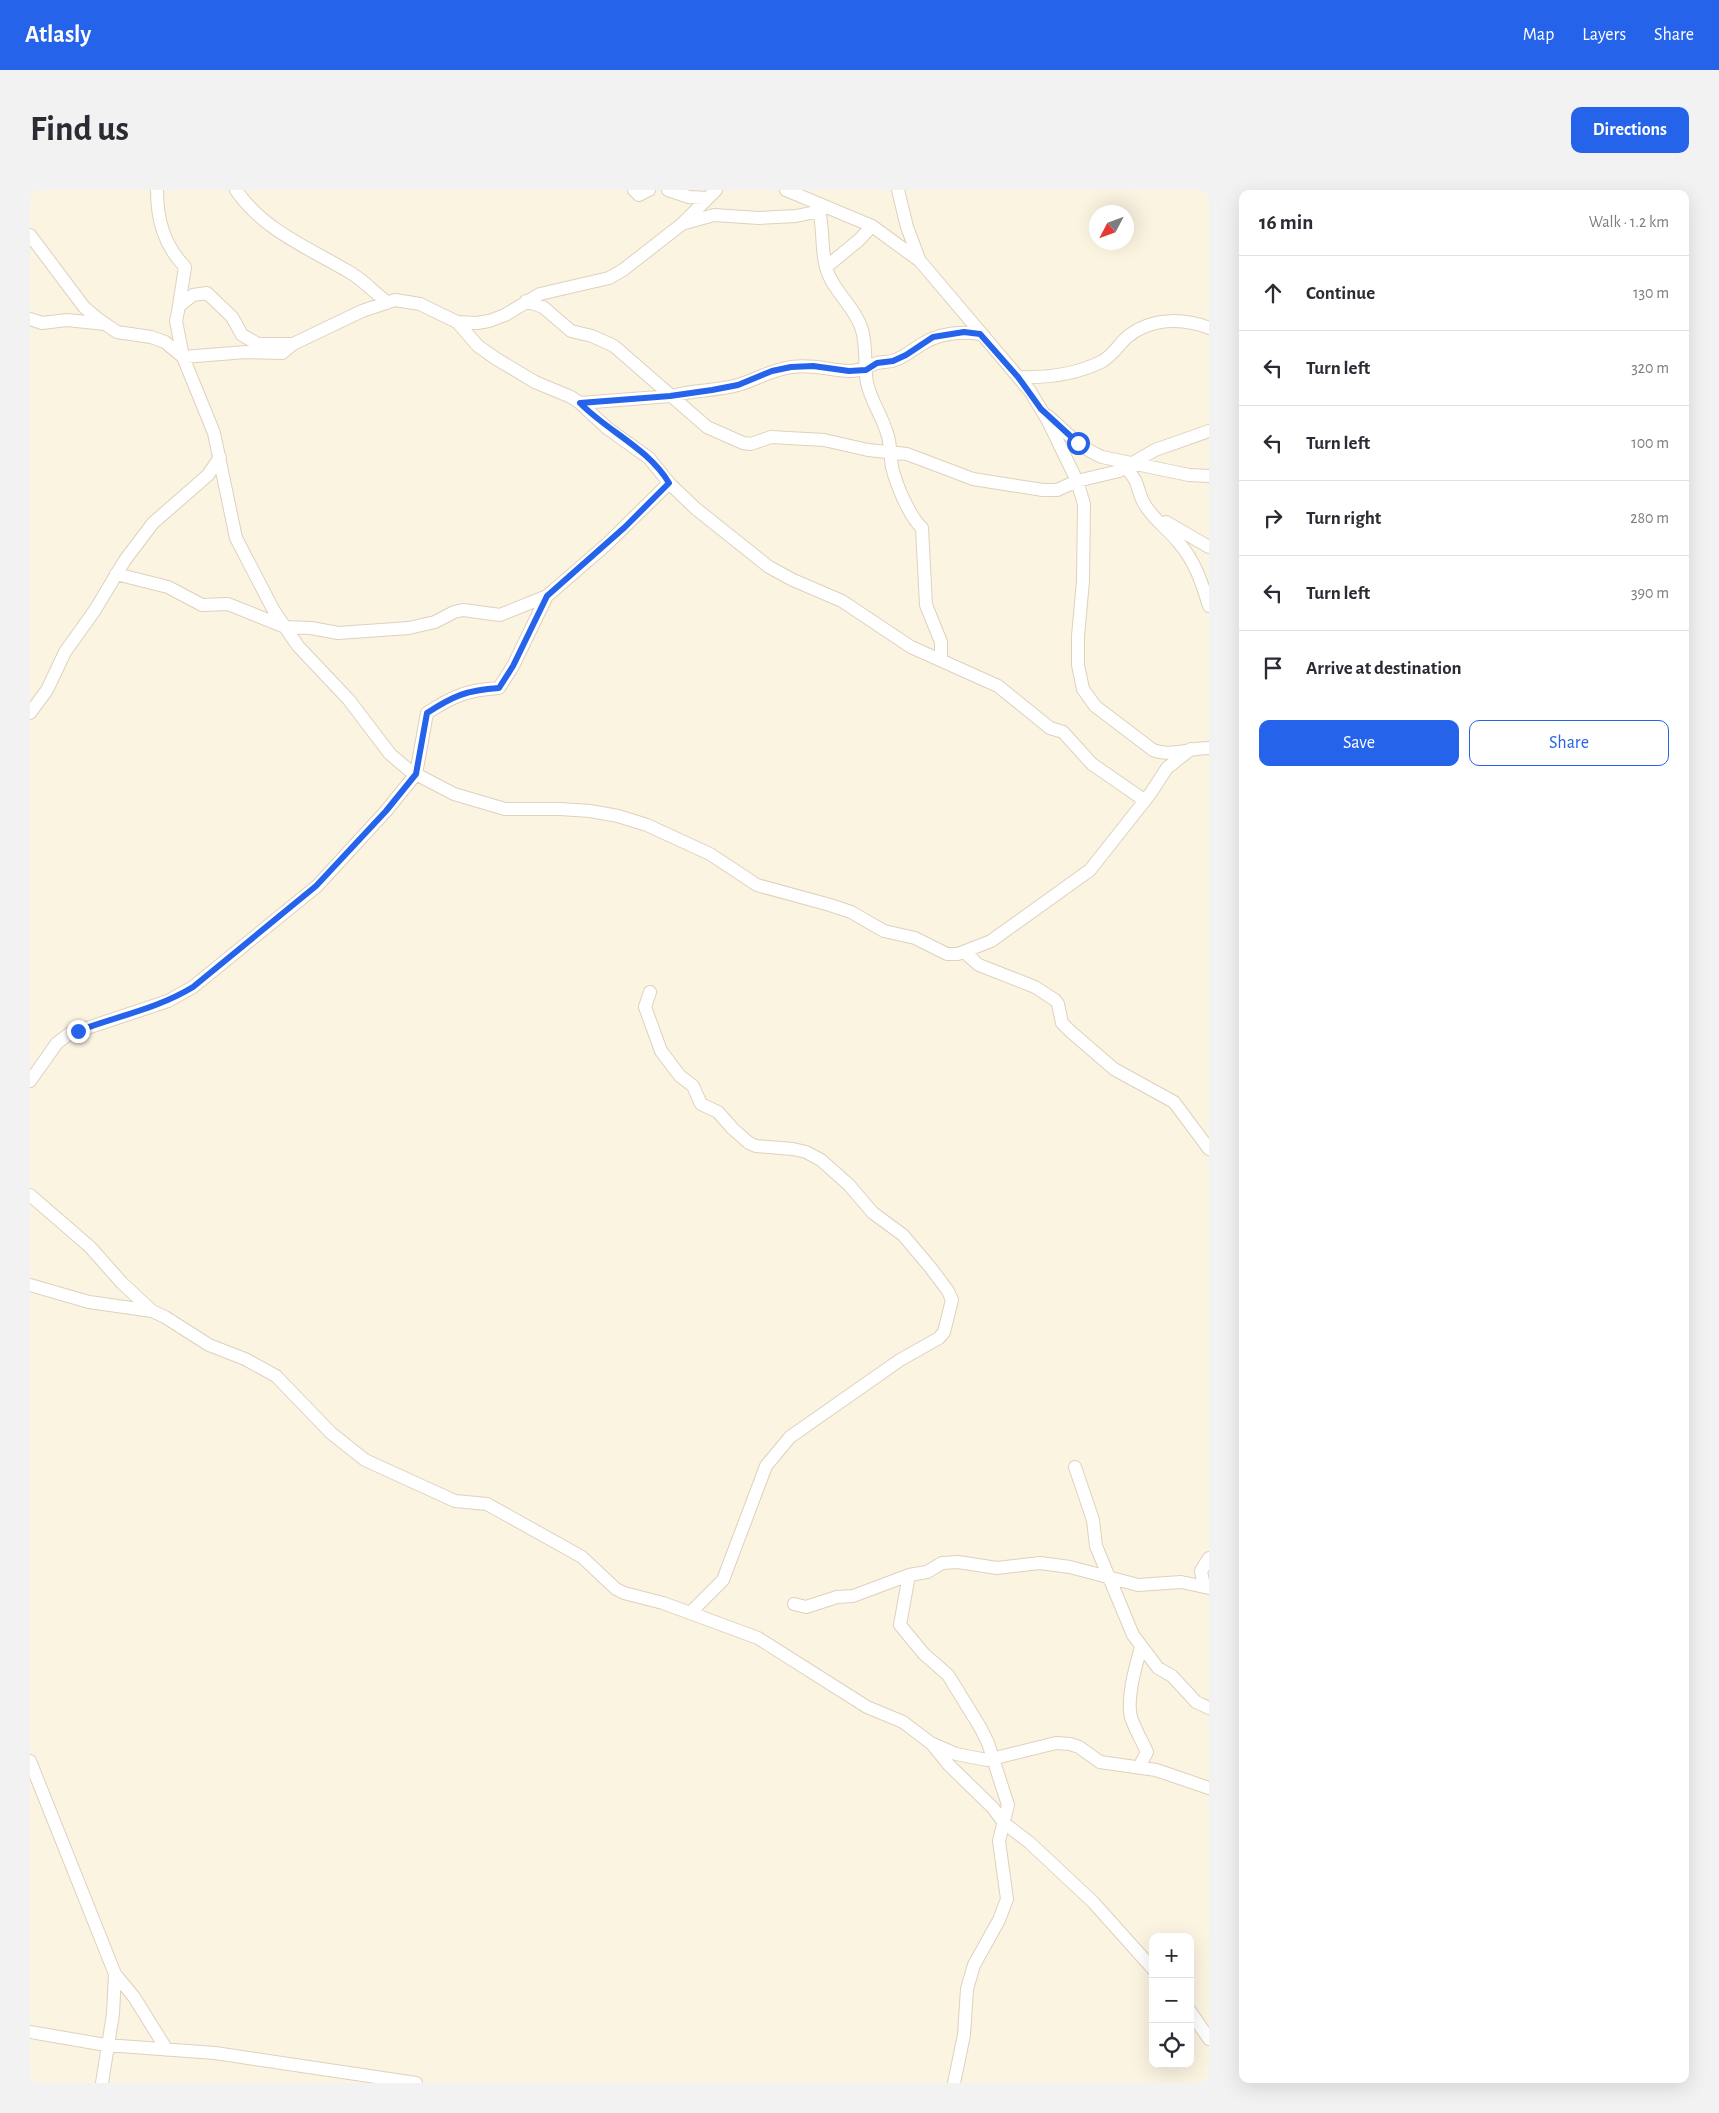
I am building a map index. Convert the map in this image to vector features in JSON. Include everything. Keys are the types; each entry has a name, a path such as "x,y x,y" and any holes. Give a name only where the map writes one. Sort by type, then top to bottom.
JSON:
{"street":[{"path":"157,190 160,226 173,254 185,267 176,322 183,357 210,421 220,457 227,504 239,547 268,602 298,646 349,700 390,754 403,766 416,774 454,794 490,806 516,810 560,808 590,811 618,816 647,825 710,854 757,885 851,912 884,932 915,938 947,954 965,953 991,941 1090,870 1167,768 1191,749"},
{"path":"236,190 244,202 277,232 352,274 387,302"},
{"path":"634,190 640,195 649,190"},
{"path":"668,190 689,197 712,194"},
{"path":"786,190 818,207 872,226 920,261 1018,377 1041,409 1077,481 1085,513 1084,581 1078,636 1078,664 1083,688 1095,706 1153,750 1164,752 1209,748"},
{"path":"898,190 907,227 920,261"},
{"path":"457,322 477,323 489,321 504,315 526,301 558,289 608,278 630,265 682,224 712,194"},
{"path":"682,224 714,215 759,218 796,216 818,207"},
{"path":"818,207 824,230 826,266 831,280 862,329 867,383 887,431 892,452 892,465 899,486 915,521 922,528 926,605 941,642 941,660"},
{"path":"826,266 859,240 872,226"},
{"path":"30,235 84,307 105,324 117,332 151,337 165,342 183,357 246,352 282,353 293,344 362,311 387,302 400,300 420,304 457,322 478,346 495,358 535,382 571,397 580,403 607,428 649,458 669,483 695,508 769,567 793,580 842,601 896,638 1005,691 1050,728 1068,736 1096,768 1144,800"},
{"path":"179,306 193,295 207,293 225,309 242,335 250,341 258,344 293,344"},
{"path":"526,301 543,307 571,331 592,336 614,346 670,396 695,414 707,427 743,443 751,444 771,437 824,440 868,450 914,456 973,479 1027,489 1057,490 1077,481 1130,466 1155,450 1209,431"},
{"path":"30,320 42,323 67,320 105,324"},
{"path":"1018,377 1054,376 1101,362 1136,330 1152,325 1182,320 1209,328"},
{"path":"580,403 670,396 738,385 772,371 791,367 813,366 849,371 866,370 877,363 893,361 906,355 933,337 964,332 980,334"},
{"path":"1041,409 1090,452 1130,466 1189,476 1209,476"},
{"path":"30,713 47,690 55,668 96,610 116,574 154,523 208,475 220,457"},
{"path":"1130,466 1144,504 1189,556 1198,572 1209,606"},
{"path":"116,574 168,587 202,605 228,604 284,627 352,634 429,624 463,610 500,615 547,596 625,527 669,483"},
{"path":"1150,513 1209,547"},
{"path":"30,1081 58,1043 69,1034 168,1001 193,987 316,886 357,844 416,774 427,713 452,697 473,690 499,688 513,666 547,596"},
{"path":"965,953 979,965 1035,987 1055,1000 1062,1023 1070,1031 1114,1069 1174,1102 1209,1149"},
{"path":"650,992 645,1007 661,1051 680,1076 693,1086 701,1104 718,1112 749,1143 756,1146 806,1152 821,1160 849,1185 873,1212 903,1235 936,1275 952,1300 944,1332 939,1338 900,1360 798,1430 771,1458 754,1494 723,1580 690,1613"},
{"path":"30,1195 90,1247 122,1283 152,1311"},
{"path":"30,1285 89,1302 152,1311 165,1316 209,1345 246,1359 276,1376 331,1433 365,1460 455,1501 487,1504 582,1558 624,1594 664,1603 758,1638 868,1708 903,1722 932,1744 956,1754 974,1758 993,1759 1056,1743 1079,1747 1100,1762 1139,1767 1171,1774 1209,1788"},
{"path":"1075,1467 1093,1520 1096,1546 1133,1635 1158,1668 1172,1676 1196,1702 1209,1708"},
{"path":"794,1604 806,1607 838,1597 853,1596 909,1575 927,1572 942,1564 958,1562 997,1568 1040,1563 1070,1567 1138,1584 1170,1582 1207,1587 1201,1571 1209,1558"},
{"path":"909,1575 900,1625 924,1654 948,1676 980,1727 1008,1805 999,1842 1007,1899 999,1920 974,1965 969,1981 964,2035 954,2083"},
{"path":"1139,1767 1147,1752 1131,1718 1130,1701 1135,1667 1141,1647"},
{"path":"932,1744 948,1765 993,1808 1004,1823 1030,1843 1093,1902 1149,1965"},
{"path":"30,1761 115,1974 134,1997 167,2050"},
{"path":"102,2083 106,2045 113,2014 115,1974"},
{"path":"1194,2017 1209,2039"},
{"path":"30,2032 106,2045 215,2053 416,2083"}],"route":[{"path":"78,1031 137,1012 180,995 193,987 243,944 279,918 316,886 357,844 416,774 427,713 452,697 473,690 499,688 513,666 538,610 547,596 558,584 584,565 669,483 649,458 607,428 580,403 670,396 684,392 712,390 738,385 772,371 791,367 813,366 849,371 866,370 877,363 893,361 906,355 933,337 964,332 980,334 1030,391 1041,409 1078,443"}]}
